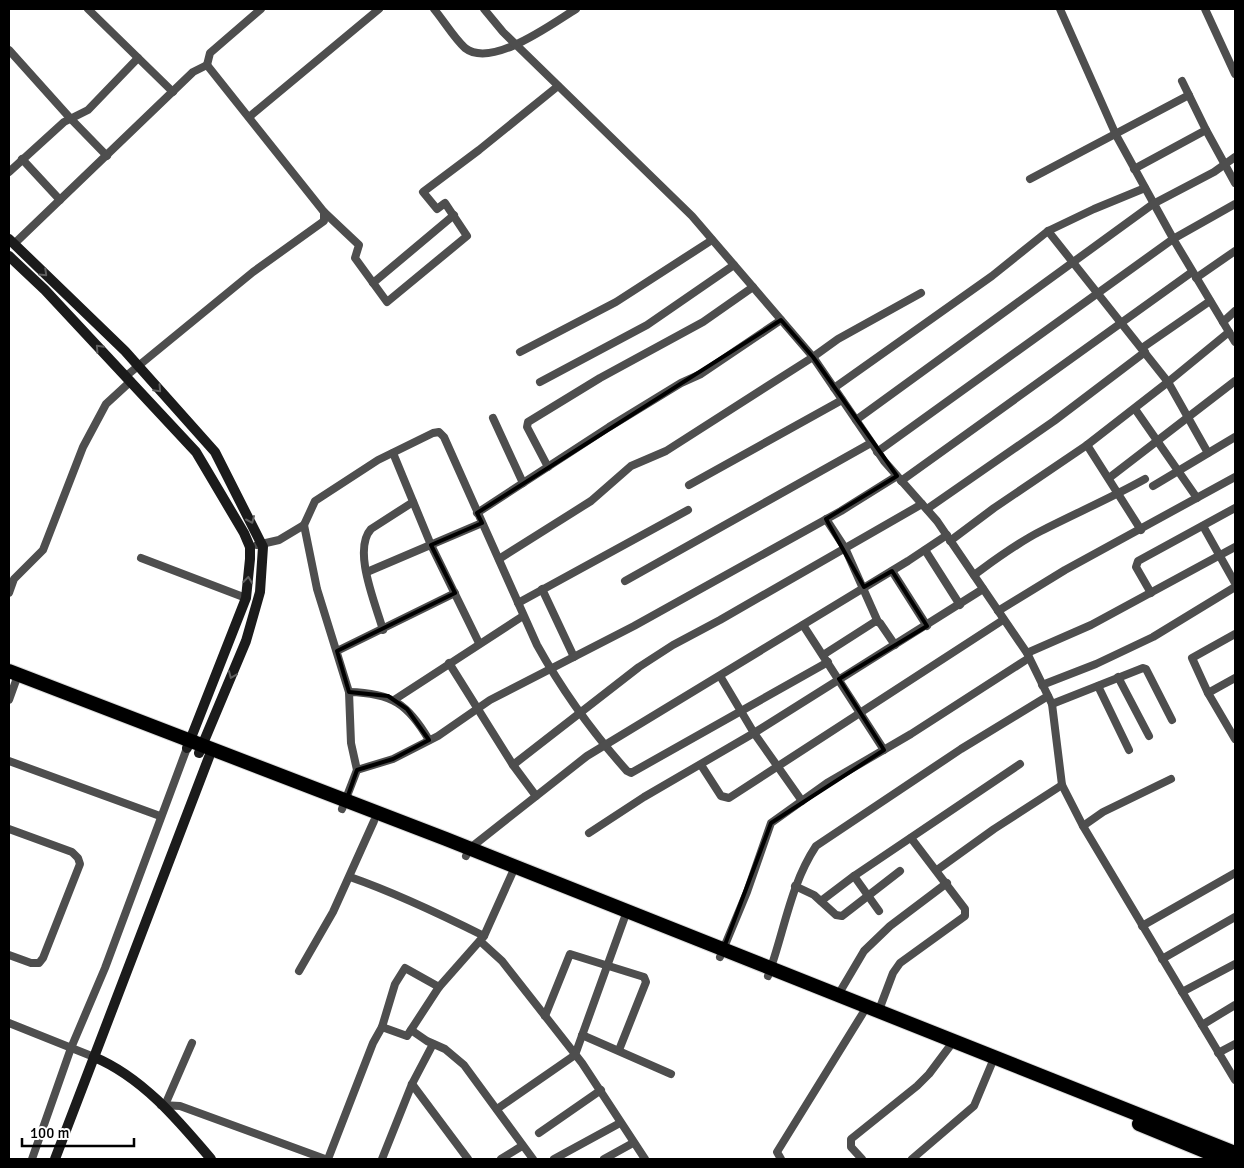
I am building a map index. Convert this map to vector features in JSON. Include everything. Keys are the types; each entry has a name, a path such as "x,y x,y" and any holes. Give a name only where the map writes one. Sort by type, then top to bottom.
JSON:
{"highway":[{"path":"12,675 769,972 863,1013 950,1046 1224,1159"},
{"path":"344,805 374,821 467,852"},
{"path":"769,972 878,1010 1235,1153"}],"street":[{"path":"88,9 172,92"},
{"path":"32,1159 72,1048 105,968 160,816 198,749 246,641 260,592 262,544 215,452 137,366 11,241 60,200 193,72 207,65 210,53 261,9"},
{"path":"249,117 379,9"},
{"path":"434,9 466,49 485,54 516,46 576,9"},
{"path":"484,9 516,46 692,216 814,357 877,452 949,538 1028,656 1052,704 1062,785 1083,826 1235,1080"},
{"path":"1060,9 1116,135 1173,239 1235,342"},
{"path":"1204,9 1235,74"},
{"path":"9,50 107,156"},
{"path":"9,172 70,118 88,110 138,58"},
{"path":"207,65 324,212 359,245 355,258 387,302 467,236 445,203 437,209 423,192 479,150 558,86"},
{"path":"1182,81 1235,183"},
{"path":"1030,179 1189,95"},
{"path":"1134,169 1206,130"},
{"path":"856,420 1153,204 1235,157"},
{"path":"22,159 60,200"},
{"path":"834,388 992,276 1048,231 1077,216 1145,188"},
{"path":"877,452 1173,239 1235,204"},
{"path":"9,593 14,579 43,550 83,447 106,404 137,366 253,272 322,224 324,212"},
{"path":"373,283 454,214"},
{"path":"1048,231 1168,382 1172,393 1189,417 1208,453"},
{"path":"520,352 616,302 712,240"},
{"path":"357,770 393,759 429,740 478,708 550,668 634,626 899,479 1121,322 1235,251"},
{"path":"9,256 45,290 196,452 250,546 246,598 198,749 94,1057 55,1159"},
{"path":"540,382 647,325 734,265"},
{"path":"548,467 527,427 528,422 600,378 702,322 753,287"},
{"path":"499,559 591,501 631,466 666,451 814,357 838,339 921,293"},
{"path":"512,765 639,667 673,645 844,548 924,506 1054,421 1210,301"},
{"path":"1223,322 1235,311"},
{"path":"478,513 609,427 681,383 701,374 781,320"},
{"path":"467,852 536,796 604,745 925,550 949,538 1087,445 1229,332"},
{"path":"1109,478 1235,381"},
{"path":"689,486 842,400"},
{"path":"1134,409 1198,498"},
{"path":"493,418 523,483"},
{"path":"250,546 280,540 304,525 315,500 393,453 433,433 439,432 444,437 523,616 550,668 604,745 626,772 636,772 742,712 825,659 876,621 878,622"},
{"path":"1153,486 1235,437"},
{"path":"625,582 871,443"},
{"path":"1087,445 1120,493 1142,530"},
{"path":"393,453 431,545 478,643"},
{"path":"998,610 1065,570 1142,530 1235,477"},
{"path":"974,576 1006,551 1040,531 1145,479"},
{"path":"383,630 363,556 367,534 413,502"},
{"path":"1150,593 1136,567 1138,561 1235,508"},
{"path":"518,604 542,589 688,510"},
{"path":"826,519 844,548 878,622 895,645"},
{"path":"367,572 482,523"},
{"path":"304,525 317,589 350,692 351,743 357,770 344,805"},
{"path":"1203,526 1235,583"},
{"path":"721,953 748,892 771,823 827,783 884,750 1028,656 1091,625 1235,547"},
{"path":"925,550 960,605"},
{"path":"141,558 246,598"},
{"path":"892,571 927,626"},
{"path":"1042,685 1096,664 1153,637 1235,587"},
{"path":"542,589 574,657"},
{"path":"589,833 644,797 754,733 983,590"},
{"path":"337,651 455,593"},
{"path":"394,700 478,643 523,616"},
{"path":"701,765 721,796 729,798 1003,620"},
{"path":"802,625 884,750"},
{"path":"1235,634 1192,658 1208,693 1232,725 1235,739"},
{"path":"449,663 512,765 536,796"},
{"path":"1052,704 1141,668 1146,669 1172,720"},
{"path":"9,700 12,675"},
{"path":"720,676 754,733 802,801"},
{"path":"1118,677 1149,736"},
{"path":"1208,693 1235,678"},
{"path":"1098,686 1129,750"},
{"path":"350,692 370,692 388,696 407,709 429,740"},
{"path":"769,972 795,886 805,863 816,846 961,750 1048,696"},
{"path":"9,761 160,816"},
{"path":"821,901 854,876 1020,764"},
{"path":"1083,826 1103,812 1171,779"},
{"path":"936,870 994,829 1062,785"},
{"path":"299,971 333,912 350,877 368,829 374,821"},
{"path":"9,829 72,852 78,858 80,864 43,958 39,963 31,963 9,955"},
{"path":"878,1010 893,972 900,963 965,916 965,909 947,883 910,838"},
{"path":"382,1027 407,1036 439,987 457,964 482,939 514,871"},
{"path":"795,886 821,901 836,915 842,916 900,871"},
{"path":"1142,926 1235,873"},
{"path":"854,876 879,910"},
{"path":"350,877 444,916 482,939 502,961 575,1054 601,1090 632,1143 645,1159"},
{"path":"838,995 864,951 890,926 947,883"},
{"path":"497,1109 575,1054 625,915"},
{"path":"1162,959 1235,917"},
{"path":"545,1016 570,954 646,978 619,1050"},
{"path":"1182,992 1235,964"},
{"path":"163,1105 180,1106 326,1159 373,1043 382,1027 395,984 405,968 439,987"},
{"path":"1202,1024 1235,1005"},
{"path":"781,1159 777,1152 863,1013"},
{"path":"9,1023 94,1057 122,1071 163,1105 211,1159"},
{"path":"411,1030 445,1049 464,1065 533,1159"},
{"path":"582,1035 671,1074"},
{"path":"163,1105 192,1043"},
{"path":"382,1159 412,1084 433,1044"},
{"path":"1218,1052 1235,1044"},
{"path":"862,1159 851,1146 851,1139 917,1086 929,1074 950,1046"},
{"path":"912,1159 974,1106 992,1064"},
{"path":"412,1084 468,1159"},
{"path":"539,1133 601,1090"},
{"path":"554,1159 620,1122"},
{"path":"604,1159 632,1143"},
{"path":"502,1159 522,1146"}],"highlighted area":[{"path":"781,320 813,357 897,476 826,519 864,587 892,571 927,626 839,679 884,750 771,823 723,950 346,801 357,770 393,759 429,740 407,709 388,696 349,692 337,651 455,593 431,545 482,523 477,513"}]}
